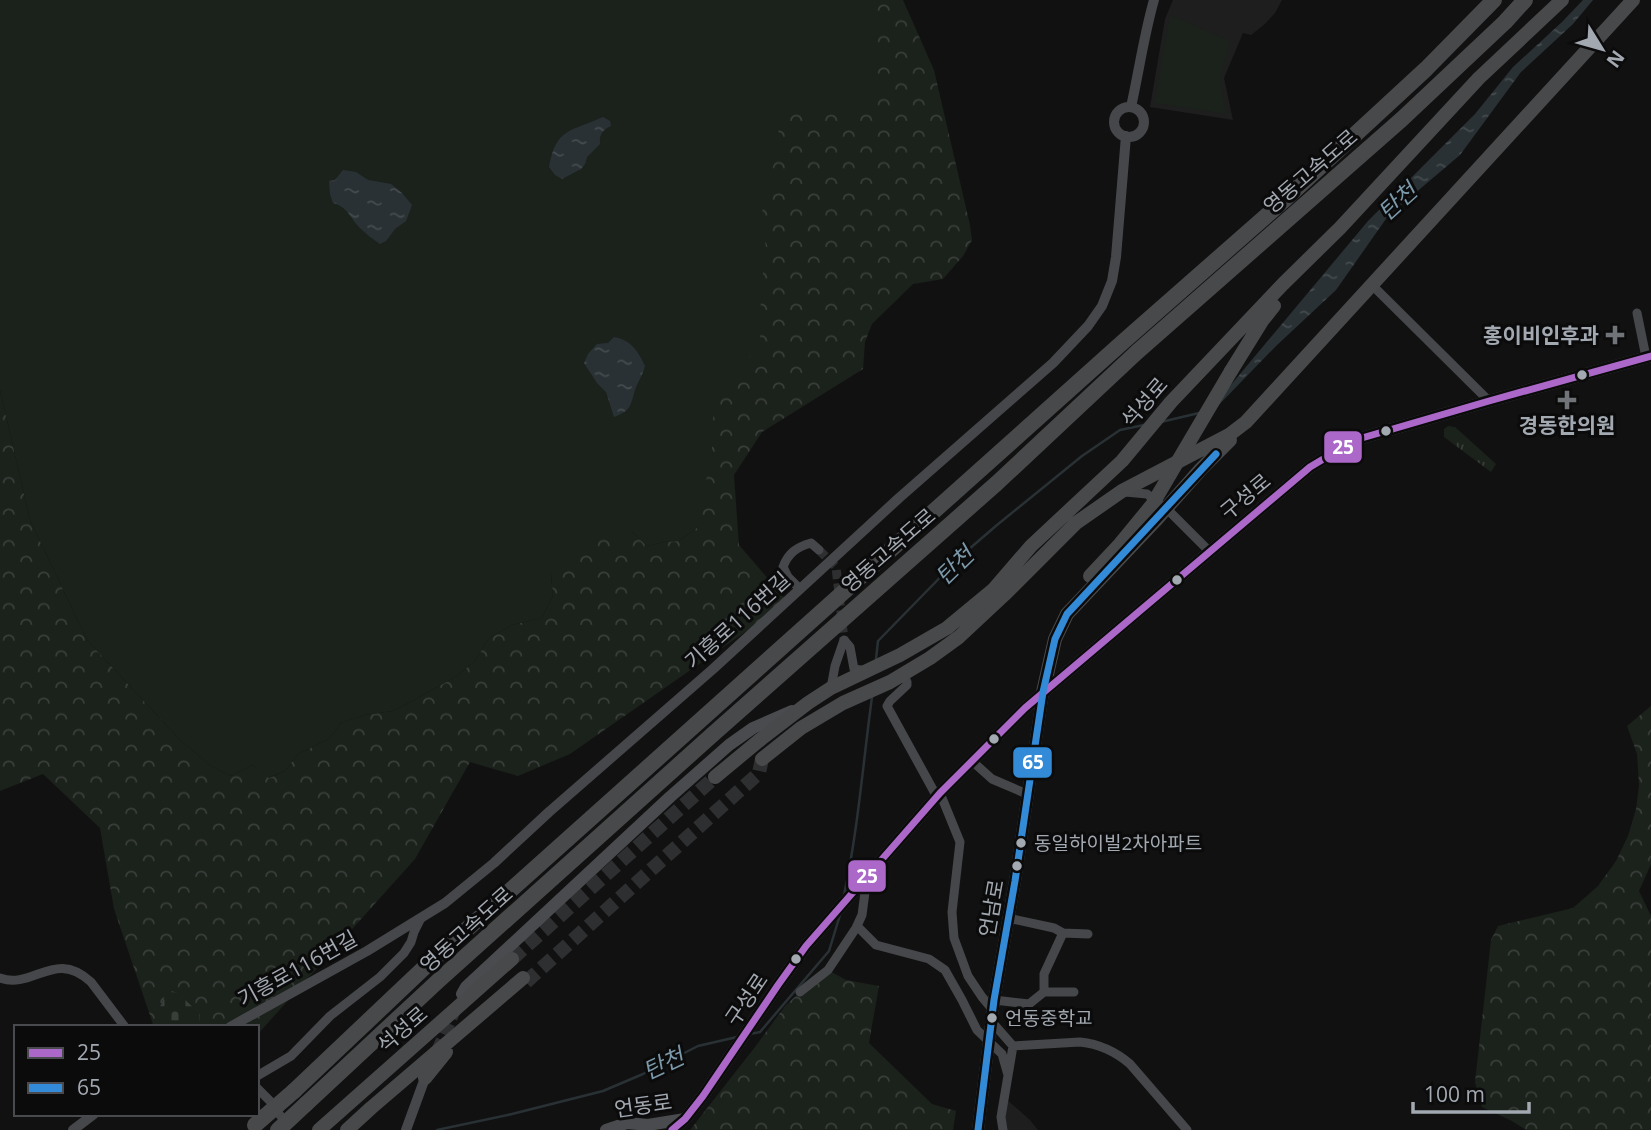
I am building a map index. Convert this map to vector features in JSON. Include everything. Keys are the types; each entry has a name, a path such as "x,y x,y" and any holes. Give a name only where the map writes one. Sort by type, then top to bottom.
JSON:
{"highway":[{"name":"영동고속도로","path":"253,1128 427,965 1282,202 1426,69 1494,0"},
{"name":"영동고속도로","path":"278,1130 438,981 997,483 1137,352 1402,119 1525,0"},
{"name":"석성로","path":"715,778 808,703 947,628 993,590 1031,546 1122,461 1171,402 1340,228 1479,78 1562,0"},
{"path":"1043,692 1055,639 1068,614 1633,0"},
{"path":"1043,692 1044,651 1051,626 1066,602 1152,505 1262,321 1287,290 1319,259 1340,228"},
{"path":"762,759 801,727 843,703 890,682 959,637 1076,523 1122,491 1229,435 1246,422"},
{"path":"1122,461 1128,476 1166,469"},
{"name":"석성로","path":"325,1125 512,959"},
{"name":"석성로","path":"347,1130 525,980 443,1055 425,1078"}],"main road":[{"name":"구성로","path":"672,1130 685,1119 703,1096 806,946 939,795 1043,692 1310,467 1355,440 1648,356"},
{"name":"언남로","path":"978,1130 993,1011 1043,692"},
{"path":"462,994 466,987 729,745 753,728 808,703"},
{"name":"언동로","path":"606,1130 685,1119"}],"street":[{"path":"1131,107 1154,0"},
{"path":"1131,107 1140,111 1144,124 1136,135 1126,136 1117,131 1114,121 1118,112 1131,107"},
{"name":"기흥로116번길","path":"234,1025 367,951 445,903 713,669 899,498 1053,363 1088,327 1102,306 1112,281 1126,136"},
{"path":"1372,285 1489,401"},
{"path":"1637,313 1648,356"},
{"path":"1122,491 1147,494 1166,508 1209,551"},
{"path":"800,589 788,577 783,567 786,558 792,551 811,542 819,550"},
{"path":"836,686 835,666 844,640 850,647 854,669 861,670"},
{"path":"903,674 907,685 887,706 939,795 960,842 952,912 954,938 968,976 993,1011 1013,1046 1001,1116 1003,1130"},
{"path":"973,762 992,779 1027,794"},
{"path":"800,992 828,970 857,926 862,915 867,876"},
{"path":"259,1075 291,1056 330,1016 380,977 411,943 421,918"},
{"path":"1008,918 1054,928 1063,933 1088,934"},
{"path":"857,926 876,945 929,959 945,970 976,1030 1002,1054 1008,1075"},
{"path":"1044,992 1044,974 1063,933"},
{"path":"391,936 398,935 406,939 408,943 404,953"},
{"path":"0,978 5,980 27,977 57,968 79,972 100,992 124,1025"},
{"path":"993,1011 1029,1004 1044,992 1074,992"},
{"path":"1013,1046 1080,1042 1111,1050 1130,1064 1187,1130"},
{"path":"406,1130 425,1078"},
{"path":"259,1090 270,1101 289,1130"},
{"path":"73,1130 91,1116"}],"shaded area":[{"path":"1173,0 1282,0 1265,24 1251,35 1243,33 1224,78 1233,120 1150,107 1165,19"},
{"path":"1004,1097 1030,1120 1038,1130 1003,1130"}],"green space":[{"path":"0,0 894,0 903,63 757,403 698,510 698,527 679,541 647,546 632,532 551,573 553,596 542,618 512,625 489,638 475,661 457,676 393,711 365,715 341,723 329,739 298,754 285,771 268,778 253,765 231,776 211,766 180,740 87,640 30,520 0,390"},
{"path":"875,0 903,0 934,70 972,240 963,256 943,279 913,284 872,324 865,342 863,369 762,432 734,475 739,545 788,602 570,754 518,776 470,762 415,859 259,1033 259,1025 153,1025 114,909 100,828 43,774 0,791 0,390 30,520 87,640 180,740 211,766 231,776 253,765 269,778 285,771 298,754 329,739 341,723 365,715 393,711 416,699 457,676 475,661 489,638 512,625 542,618 553,596 551,573 568,555 608,534 632,532 647,546 679,541 698,527 698,510 712,458 715,405 760,342 761,288 766,249 762,212 775,158 780,120 788,110 819,111 847,118 874,101 879,62 873,16"},
{"path":"1170,15 1230,41 1220,78 1226,114 1155,103"},
{"path":"1448,426 1455,427 1496,464 1491,472 1444,437 1444,429"},
{"path":"1651,706 1651,864 1639,891 1651,916 1651,1130 1526,1130 1482,1107 1475,1082 1491,940 1498,926 1573,908 1598,886 1616,861 1628,836 1636,809 1639,785 1637,754 1627,726"},
{"path":"828,970 846,980 879,986 869,1043 932,1104 956,1111 953,1130 690,1130 785,1006"},
{"path":"168,990 178,993 200,1014 199,1025 152,1025"}],"water":[{"name":"탄천","path":"1583,0 1593,0 1573,24 1521,72 1460,155 1388,216 1336,290 1276,346 1211,413 1196,414 1215,404 1368,221 1475,114 1513,67"},
{"path":"603,117 610,121 611,126 602,133 600,144 587,157 581,169 562,179 555,175 549,167 556,144 567,133"},
{"path":"343,170 356,172 368,180 391,184 412,205 406,221 395,229 386,241 380,244 377,242 360,228 345,210 333,203 329,181 335,180"},
{"path":"614,337 633,347 645,366 630,406 625,412 614,417 606,392 584,363 597,344 608,343"}],"waterway":[{"name":"탄천","path":"1161,422 1199,413"},
{"name":"탄천","path":"876,659 878,641 961,556 1082,456 1120,430 1144,425"},
{"name":"탄천","path":"844,895 857,821 872,697"},
{"name":"탄천","path":"750,1034 760,1032 829,951 840,915"},
{"name":"탄천","path":"437,1130 603,1091 698,1046 737,1037"}],"tunnel":[{"path":"819,550 836,567 844,640"},
{"path":"526,982 759,773 762,759"},
{"path":"512,959 715,777"},
{"path":"437,1051 455,1010"}],"transit line":[{"name":"25","path":"672,1130 685,1119 703,1096 806,946 940,793 1025,708 1310,467 1355,440 1651,356"},
{"name":"65","path":"978,1130 994,1000 1043,692 1055,639 1067,614 1216,454"}],"place":[{"name":"홍이비인후과","path":"1615,335"},
{"name":"경동한의원","path":"1567,400"},
{"name":"동일하이빌2차아파트","path":"1021,843"},
{"name":"언동중학교","path":"992,1018"}]}
